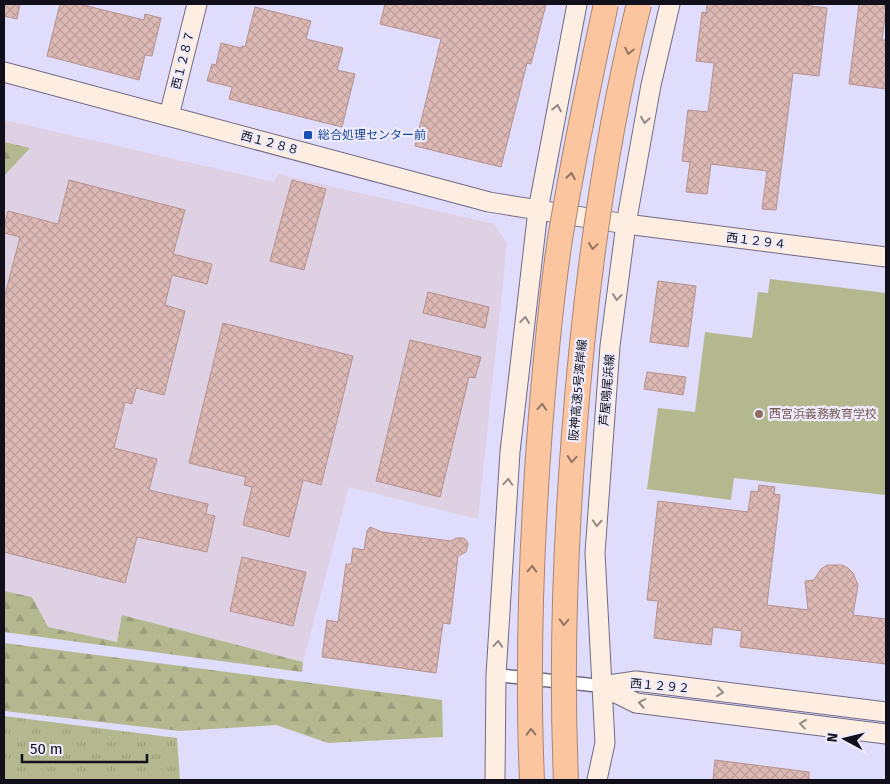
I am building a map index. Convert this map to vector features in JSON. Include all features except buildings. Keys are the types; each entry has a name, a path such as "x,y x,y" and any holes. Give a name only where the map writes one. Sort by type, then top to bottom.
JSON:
{"highway":[{"path":"532,780 530,633 535,499 545,360 562,231 581,123 606,4"},
{"name":"阪神高速5号湾岸線","path":"566,780 563,634 569,498 579,369 593,246 614,125 640,4"}],"main road":[{"name":"西１２８７","path":"169,116 197,4"},
{"path":"495,780 496,675 510,452 538,210 577,4"},
{"name":"芦屋鳴尾浜線","path":"597,780 606,743 595,553 610,346 626,224 651,85 670,4"},
{"name":"西１２８８","path":"4,72 489,202 626,224"},
{"name":"西１２９４","path":"626,224 886,257"},
{"name":"西１２９２","path":"602,686 636,681 886,712"},
{"name":"西１２９２","path":"602,686 636,703 886,734"}],"street":[{"path":"496,675 602,686"},
{"path":"606,743 608,780"}],"shaded area":[{"path":"4,120 274,182 278,174 494,224 507,243 478,519 349,487 303,662 123,615 117,642 48,627 32,597 4,591"}],"green space":[{"path":"4,142 30,148 4,176"},
{"path":"770,279 886,293 886,495 734,478 731,500 647,489 658,408 695,412 705,332 752,338 758,292 768,293"},
{"path":"4,591 32,597 48,627 117,642 122,615 303,662 302,672 4,632"},
{"path":"4,643 442,700 443,737 328,743 276,725 180,731 4,711"},
{"path":"4,716 177,738 180,780 4,780"}],"place":[{"name":"総合処理センター前","path":"308,135"},
{"name":"西宮浜義務教育学校","path":"759,414"}]}
